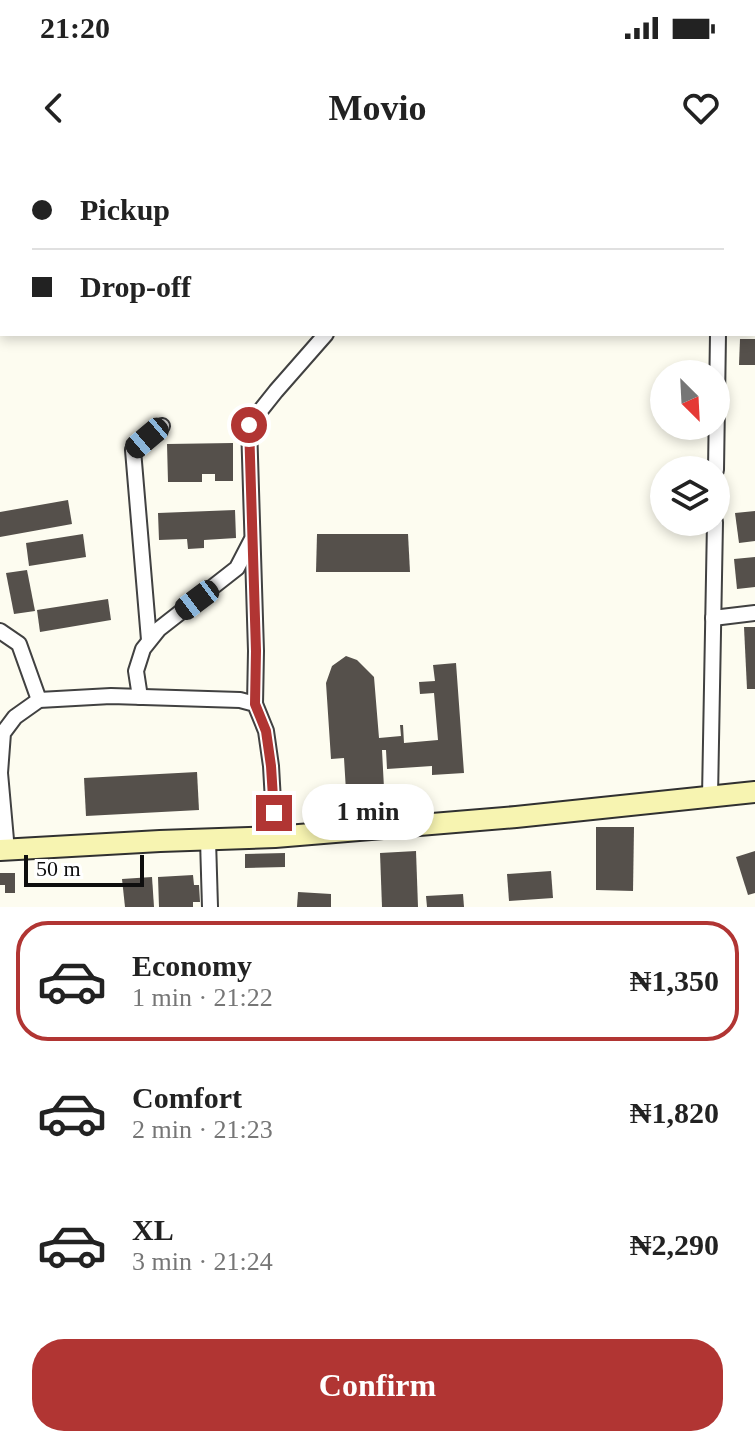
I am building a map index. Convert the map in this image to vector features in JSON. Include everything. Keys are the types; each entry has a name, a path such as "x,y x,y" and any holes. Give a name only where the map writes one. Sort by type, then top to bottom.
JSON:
{"main road":[{"path":"4,850 275,837 516,817 755,792"}],"street":[{"path":"275,837 266,731 255,704 249,425 324,336"},
{"path":"716,456 718,336"},
{"path":"149,640 133,450 162,426"},
{"path":"710,797 715,536"},
{"path":"140,697 137,664 149,640 237,568 252,541"},
{"path":"713,618 755,613"},
{"path":"0,631 19,644 39,700"},
{"path":"4,850 0,773 3,733 15,717 39,700 111,696 240,700 255,704"},
{"path":"208,840 210,907"}],"building":[{"path":"740,339 755,339 755,365 739,365"},
{"path":"233,443 233,481 215,481 215,474 202,474 202,482 168,482 167,444"},
{"path":"68,500 72,524 0,537 0,512"},
{"path":"235,510 236,538 204,540 204,548 188,549 187,539 159,540 158,513"},
{"path":"755,511 755,541 739,543 735,513"},
{"path":"83,534 86,557 29,566 26,543"},
{"path":"317,534 408,534 410,572 316,572"},
{"path":"755,557 755,587 737,589 734,559"},
{"path":"27,570 35,611 14,614 6,573"},
{"path":"108,599 111,620 40,632 37,610"},
{"path":"744,627 755,627 755,689 747,689"},
{"path":"346,656 357,660 374,677 379,738 401,736 400,725 403,725 404,743 438,740 434,693 420,694 419,682 435,681 433,665 456,663 464,773 432,775 432,766 387,769 386,750 382,750 384,788 346,791 344,758 331,759 326,683 332,666"},
{"path":"197,772 199,810 86,816 84,778"},
{"path":"596,827 634,827 633,891 596,890"},
{"path":"416,851 418,907 382,907 380,853"},
{"path":"755,851 755,893 748,895 736,857"},
{"path":"285,853 285,867 245,868 245,854"},
{"path":"551,871 553,898 509,901 507,874"},
{"path":"0,873 15,873 15,893 5,893 5,885 0,885"},
{"path":"193,875 194,885 199,885 200,902 193,902 193,907 159,907 158,877"},
{"path":"152,877 154,907 125,907 122,879"},
{"path":"298,892 331,894 331,907 297,907"},
{"path":"463,894 464,907 427,907 426,896"}],"route":[{"path":"249,425 255,704 266,731 274,813"}]}
